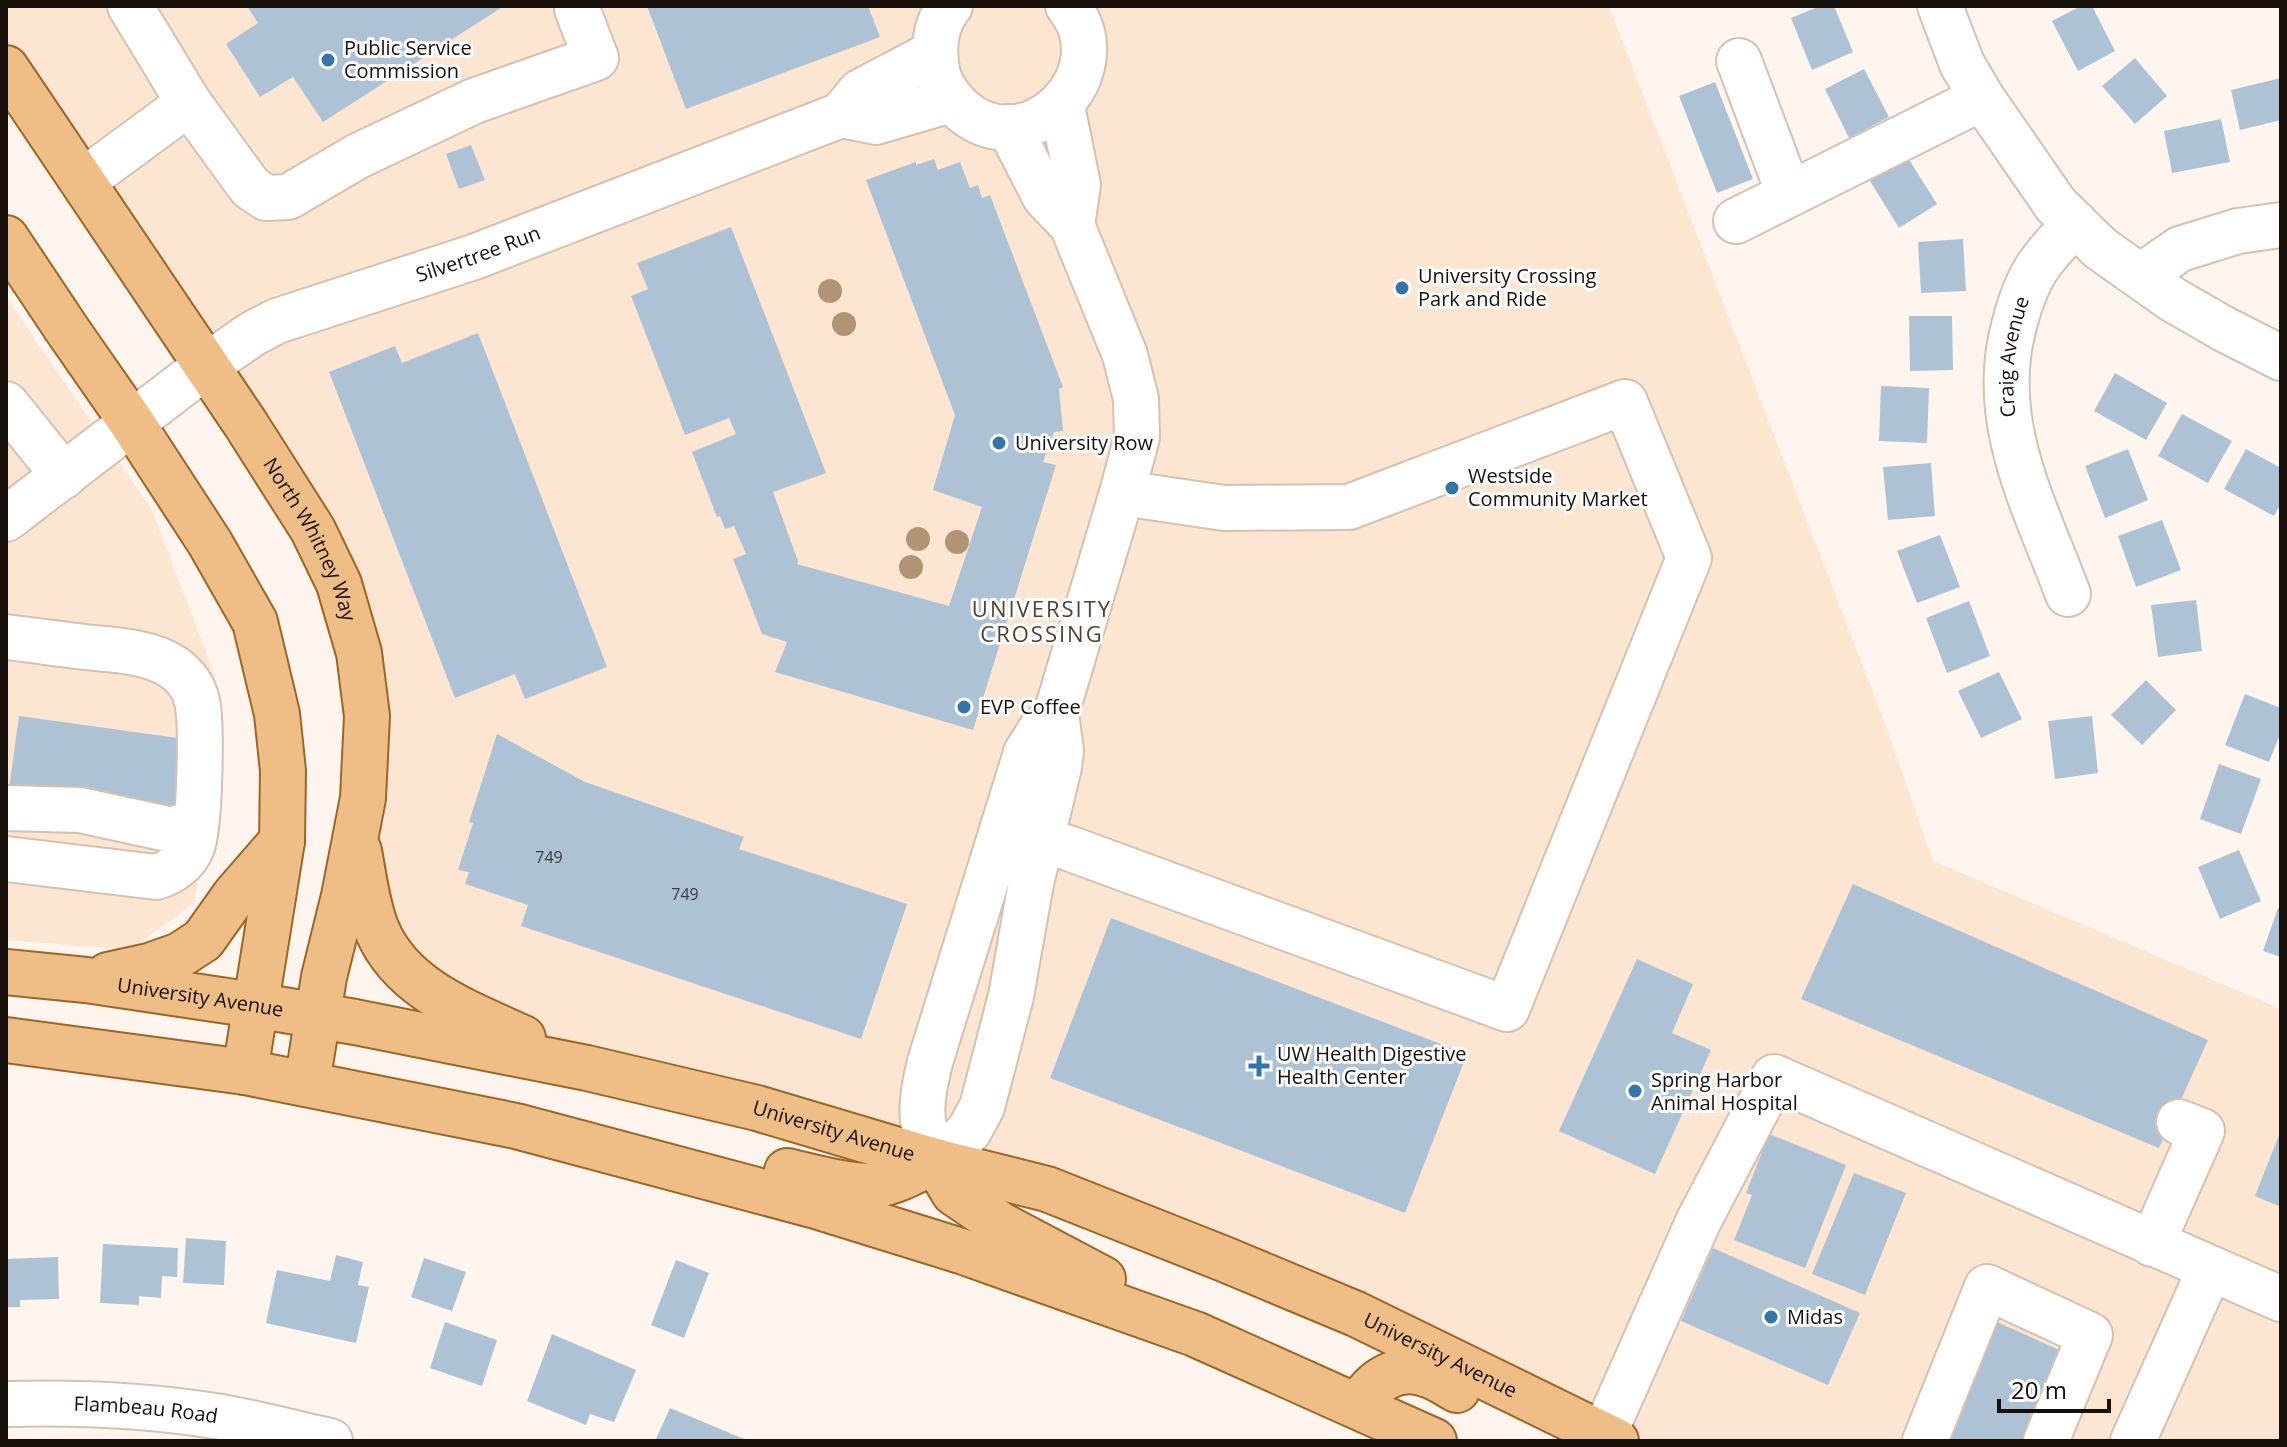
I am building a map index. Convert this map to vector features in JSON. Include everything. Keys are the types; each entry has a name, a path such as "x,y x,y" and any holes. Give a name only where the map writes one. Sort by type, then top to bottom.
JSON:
{"main road":[{"name":"North Whitney Way","path":"6,68 313,530 339,584 359,653 367,716 363,798 324,977 307,1084"},
{"path":"6,238 210,543 255,622 277,714 283,771 282,841 245,1072"},
{"path":"356,838 377,931 399,965 423,986 454,1006 587,1068"},
{"path":"86,980 149,966 180,955 203,940 235,895 282,841"},
{"name":"University Avenue","path":"6,972 86,980 318,1015 587,1068 757,1108 935,1161 1047,1189 1356,1314 1610,1438"},
{"path":"6,1040 245,1072 516,1126 816,1206 961,1251 1195,1334 1434,1441"},
{"path":"516,1126 566,1119 595,1120 823,1180 873,1186 900,1178 935,1161 954,1193 989,1217 1091,1272 1195,1334"},
{"path":"1359,1406 1366,1391 1376,1383 1390,1374 1405,1371 1426,1374 1493,1409 1565,1431 1610,1438"}],"street":[{"path":"130,6 189,103 250,187 266,198 288,197 358,156 474,101 596,58 577,9"},
{"path":"950,6 937,32 934,53 938,78 951,100 968,114 988,124 1009,127 1046,117 1062,106 1074,89 1082,69 1084,49 1080,28 1068,6"},
{"path":"1940,6 1962,64 2056,205 2100,248 2172,299 2281,358"},
{"name":"Silvertree Run","path":"6,519 206,366 252,334 277,321 474,257 841,115 860,92 934,53"},
{"path":"1739,61 1789,194"},
{"path":"1736,221 1982,98"},
{"name":"Silvertree Run","path":"841,115 876,122 951,100"},
{"path":"83,181 189,103"},
{"path":"1062,106 1078,185 1072,225"},
{"path":"1009,127 1045,197 1072,225 1125,355 1136,399 1137,437 1056,714 1060,758 1054,791 1022,833 948,1002 921,1109 935,1161 969,1131 982,1107 1011,996 1027,902 1022,833"},
{"name":"Craig Avenue","path":"2068,594 2024,479 2010,433 2005,383 2008,347 2020,302 2038,266 2075,223"},
{"path":"2141,276 2180,249 2238,231 2281,225"},
{"path":"1022,833 1507,1009 1689,558 1625,402 1349,507 1224,508 1122,493"},
{"path":"6,404 64,476"},
{"path":"6,637 125,651 151,657 173,667 185,677 197,701 200,727 196,821 191,848 181,863 167,874 156,877 6,859"},
{"path":"6,808 80,810 172,830 196,821"},
{"path":"1610,1438 1699,1220 1774,1077 2281,1299"},
{"path":"2152,1244 2202,1131 2179,1122"},
{"path":"2133,1441 2210,1269"},
{"path":"1925,1441 1987,1287 2090,1335 2046,1441"},
{"name":"Flambeau Road","path":"6,1404 89,1404 215,1416 330,1441"}],"shaded area":[{"name":"UNIVERSITY CROSSING","path":"6,6 1609,6 1884,721 1933,861 2281,1009 2281,1441 1616,1441 1224,1259 587,1068 377,931 339,584 6,68"},
{"path":"6,297 152,510 215,676 221,757 194,903 130,950 6,940"}],"building":[{"name":"Public Service Commission","path":"247,6 504,6 323,122 293,77 260,97 226,44 258,23"},
{"path":"647,6 868,6 880,37 686,109"},
{"path":"1820,6 1834,6 1853,52 1812,70 1791,18"},
{"path":"2081,6 2092,6 2115,51 2078,71 2052,21"},
{"path":"2135,58 2167,96 2135,124 2102,86"},
{"path":"1864,69 1889,117 1849,138 1825,89"},
{"path":"2281,78 2281,120 2240,130 2231,90"},
{"path":"1715,82 1753,179 1717,193 1679,96"},
{"path":"2221,119 2230,162 2172,173 2164,131"},
{"path":"471,145 485,180 459,189 446,154"},
{"path":"1908,158 1937,204 1899,228 1870,181"},
{"name":"University Row","path":"934,159 938,170 960,162 970,188 978,185 982,198 990,195 1063,387 1059,389 1063,431 1054,432 1043,462 1056,465 973,730 775,672 787,642 762,634 733,559 746,554 734,526 725,529 720,516 717,517 692,452 736,434 729,418 685,435 631,296 648,289 637,263 731,227 826,473 773,492 797,564 949,606 982,507 933,490 955,415 866,180 916,162 916,165"},
{"path":"1963,239 1966,291 1921,293 1918,242"},
{"path":"1909,316 1952,316 1953,370 1910,371"},
{"path":"478,333 607,667 525,699 515,674 455,698 329,372 395,346 402,363"},
{"path":"2115,373 2167,403 2146,440 2094,411"},
{"path":"1881,386 1929,388 1927,443 1879,441"},
{"path":"2182,414 2232,441 2208,483 2158,456"},
{"path":"2128,449 2148,500 2105,518 2085,466"},
{"path":"2246,449 2281,468 2281,503 2274,516 2224,489"},
{"path":"1931,463 1935,516 1888,520 1883,467"},
{"path":"2162,520 2181,570 2136,587 2118,536"},
{"path":"1940,535 1960,587 1917,603 1897,551"},
{"path":"2196,600 2202,651 2158,657 2151,605"},
{"path":"1969,601 1990,656 1947,673 1926,618"},
{"path":"1999,672 2022,719 1981,738 1958,691"},
{"path":"2146,680 2176,710 2142,745 2111,715"},
{"path":"2245,694 2281,708 2281,732 2269,762 2225,745"},
{"path":"19,716 185,739 174,812 9,789"},
{"path":"2092,716 2098,773 2055,779 2048,721"},
{"path":"497,734 585,782 744,837 739,849 907,904 861,1039 521,926 528,905 465,884 469,872 458,870 473,823 469,822"},
{"path":"2219,764 2261,779 2241,834 2200,819"},
{"path":"2239,850 2261,901 2220,919 2198,867"},
{"path":"1853,884 2208,1040 2159,1148 1801,999"},
{"path":"2278,908 2281,909 2281,957 2263,951"},
{"name":"UW Health Digestive Health Center","path":"1111,918 1467,1054 1405,1213 1050,1078"},
{"name":"Spring Harbor Animal Hospital","path":"1637,959 1693,984 1672,1033 1711,1050 1655,1174 1559,1131"},
{"path":"2281,1130 2281,1207 2255,1196"},
{"path":"1769,1134 1846,1165 1805,1268 1734,1240 1752,1195 1746,1193"},
{"path":"1854,1173 1906,1193 1865,1295 1812,1274"},
{"path":"186,1238 226,1241 224,1285 183,1283"},
{"path":"103,1244 178,1248 177,1277 162,1276 161,1298 139,1296 139,1305 100,1303"},
{"name":"Midas","path":"1713,1248 1860,1313 1828,1385 1681,1321"},
{"path":"336,1255 363,1262 358,1285 369,1287 356,1343 266,1323 277,1270 330,1281"},
{"path":"58,1257 59,1299 20,1300 20,1307 6,1307 6,1259"},
{"path":"424,1258 466,1272 452,1311 411,1297"},
{"path":"676,1260 709,1273 684,1338 651,1325"},
{"path":"445,1322 497,1340 482,1386 430,1368"},
{"path":"1997,1322 2064,1352 2023,1441 1942,1441"},
{"path":"552,1334 636,1370 614,1422 590,1414 586,1425 527,1401"},
{"path":"670,1408 749,1441 655,1441"}],"place":[{"name":"Public Service Commission","path":"328,60"},
{"name":"University Crossing Park and Ride","path":"1402,288"},
{"name":"University Row","path":"999,443"},
{"name":"Westside Community Market","path":"1452,488"},
{"name":"EVP Coffee","path":"964,707"},
{"name":"UW Health Digestive Health Center","path":"1259,1066"},
{"name":"Spring Harbor Animal Hospital","path":"1635,1091"},
{"name":"Midas","path":"1771,1317"}],"district":[{"name":"UNIVERSITY CROSSING","path":"1042,622"}]}
